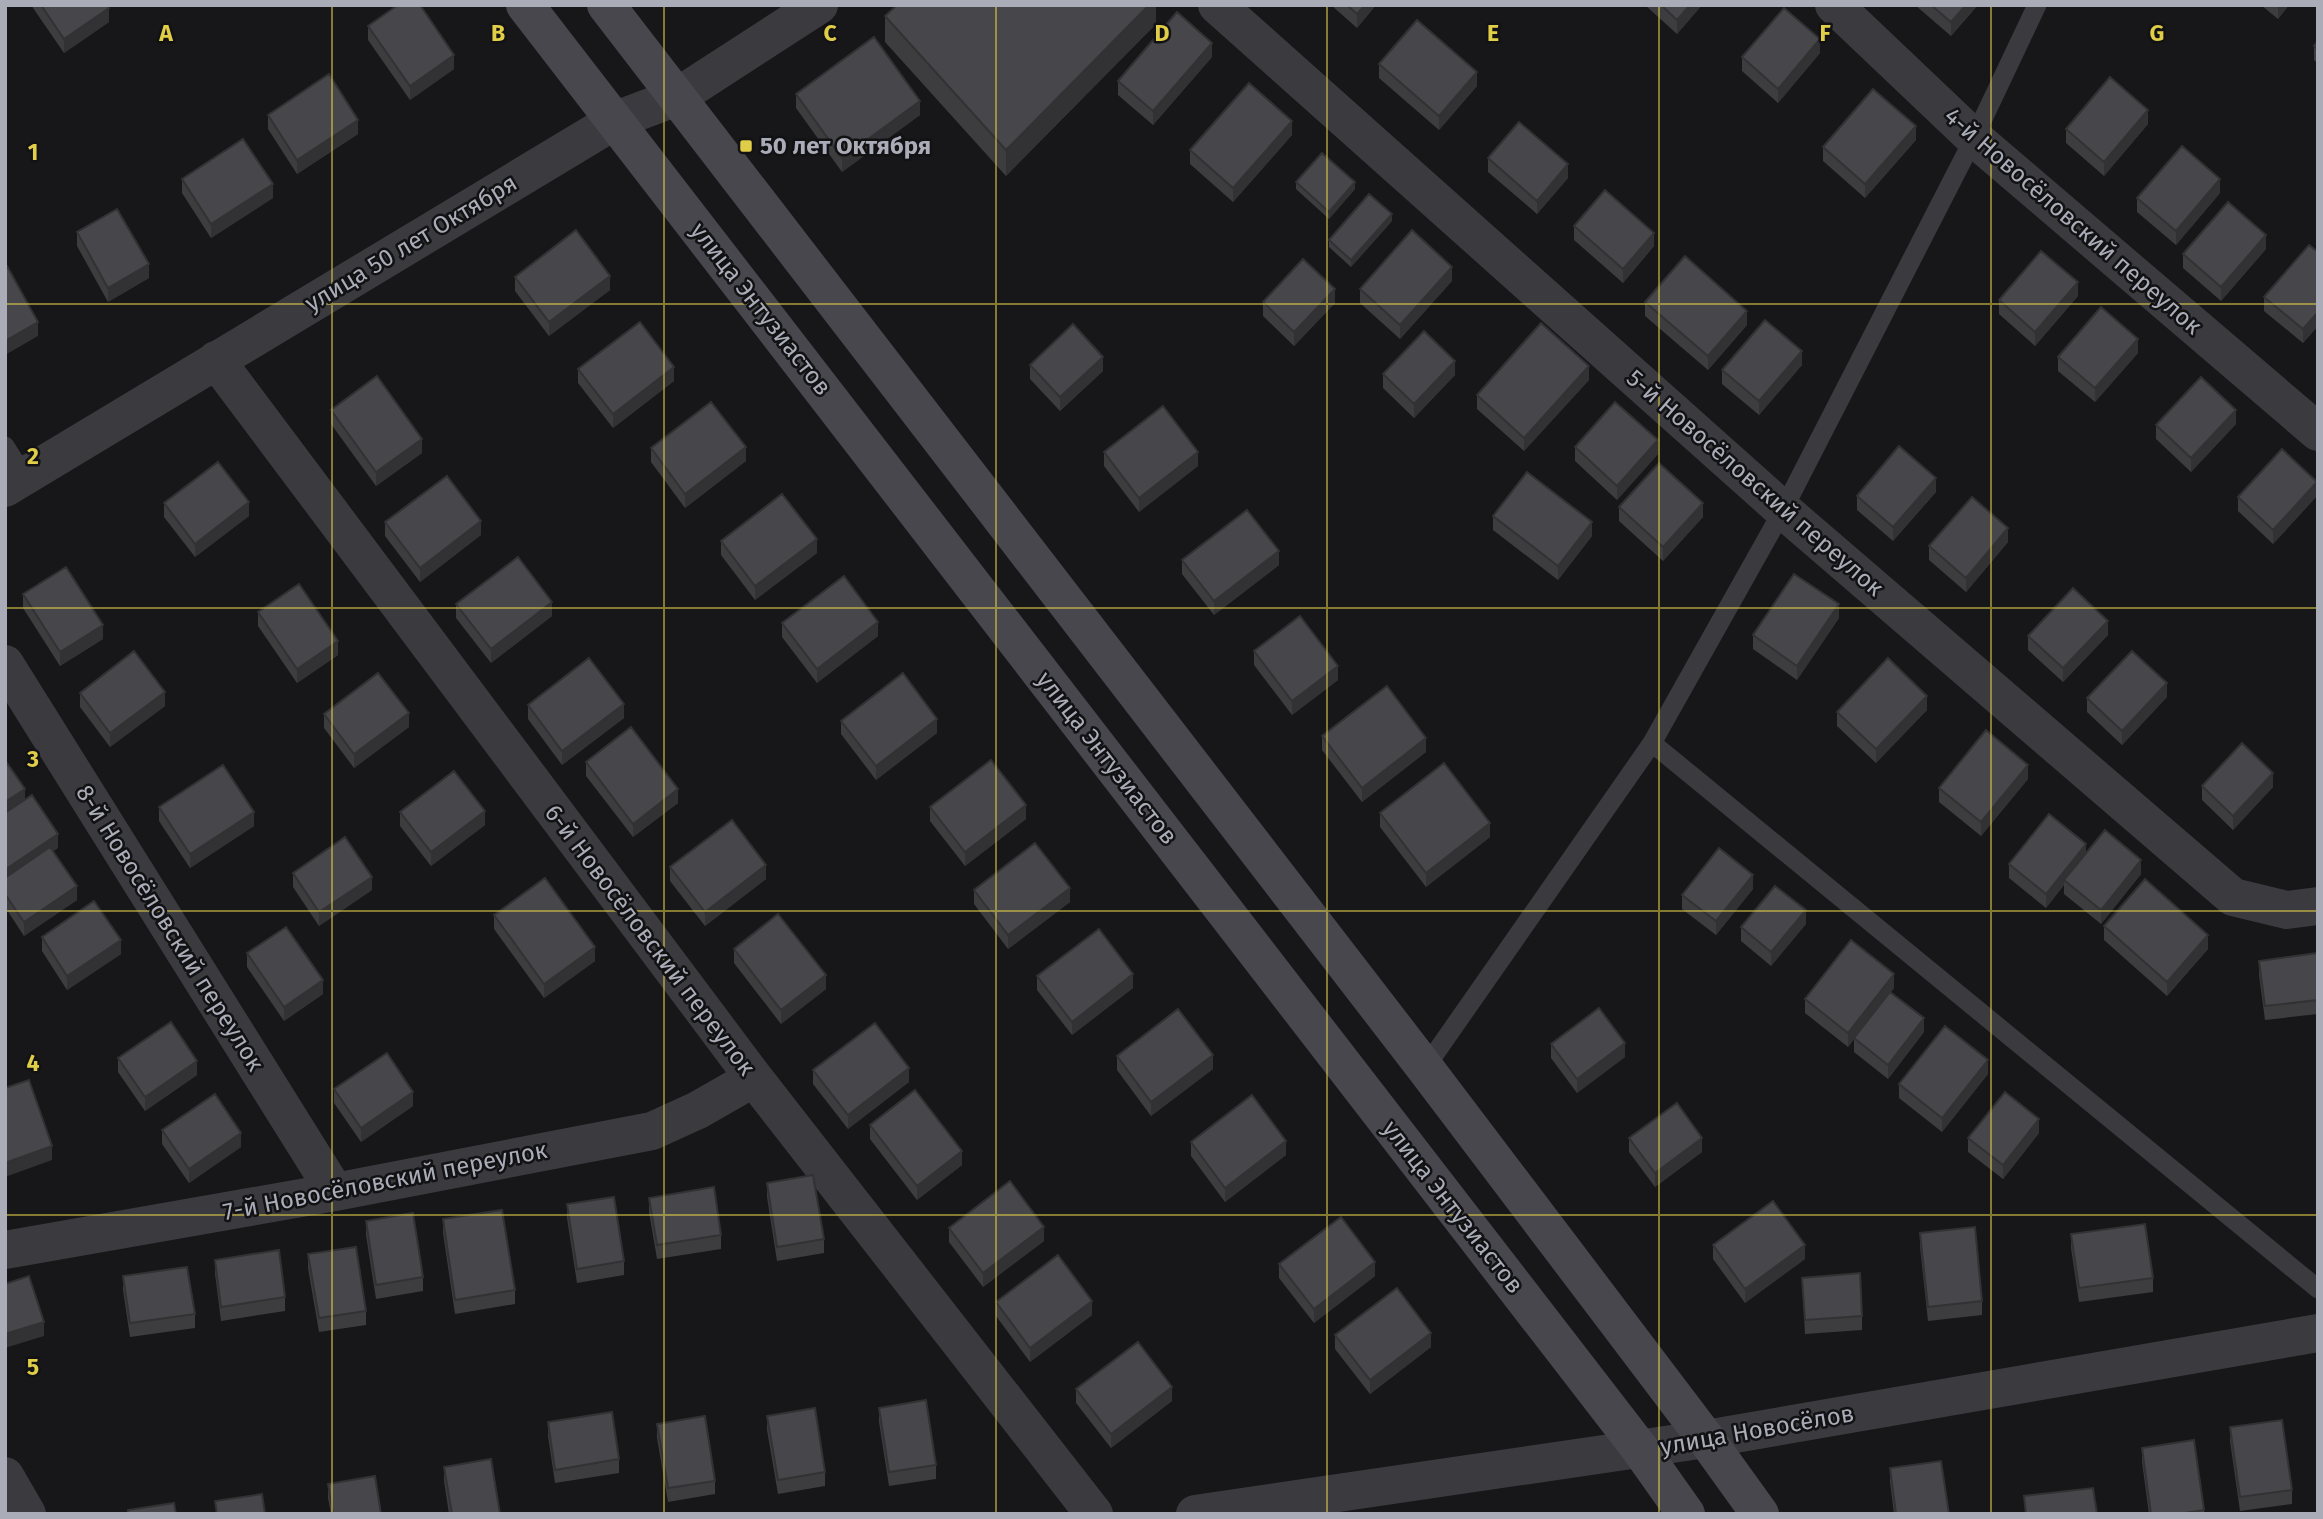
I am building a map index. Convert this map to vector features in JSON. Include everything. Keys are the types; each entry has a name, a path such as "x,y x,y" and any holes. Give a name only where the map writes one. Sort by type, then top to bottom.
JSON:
{"main road":[{"name":"улица Энтузиастов","path":"525,5 1640,1449 1686,1514"},
{"path":"606,5 1425,1068 1760,1514"}],"street":[{"name":"улица 50 лет Октября","path":"12,470 216,360 616,121 677,97 819,5"},
{"name":"5-й Новосёловский переулок","path":"1217,5 1783,510 2232,897 2287,910 2318,906"},
{"name":"4-й Новосёловский переулок","path":"1834,5 1974,138 2318,432"},
{"name":"6-й Новосёловский переулок","path":"216,360 754,1078 1094,1514"},
{"name":"8-й Новосёловский переулок","path":"5,664 335,1192"},
{"name":"7-й Новосёловский переулок","path":"5,1250 335,1192 652,1131 698,1110 754,1078"},
{"name":"улица Новосёлов","path":"1195,1514 1706,1439 2318,1333"},
{"path":"5,1476 27,1514"}],"lane":[{"path":"1425,1068 1652,743 1783,510 1974,138 2037,5"},
{"path":"1652,743 2318,1289"}],"building":[{"path":"41,5 107,5 109,8 64,39"},
{"path":"398,5 420,5 454,55 410,86 368,26"},
{"path":"897,5 1149,5 1006,150 885,16"},
{"path":"1347,5 1365,5 1357,14"},
{"path":"1661,5 1690,5 1677,20"},
{"path":"1931,5 1966,5 1951,22"},
{"path":"1784,8 1820,39 1778,89 1742,57"},
{"path":"1177,12 1212,43 1153,111 1118,81"},
{"path":"1417,20 1477,72 1439,116 1379,64"},
{"path":"874,37 920,101 842,158 796,94"},
{"path":"329,74 358,120 297,160 268,115"},
{"path":"2110,77 2148,110 2104,162 2066,129"},
{"path":"1249,83 1292,121 1233,188 1190,150"},
{"path":"1873,89 1916,126 1865,184 1823,147"},
{"path":"1519,122 1568,164 1537,201 1488,158"},
{"path":"243,139 273,184 211,224 182,179"},
{"path":"2182,146 2220,179 2176,231 2137,198"},
{"path":"1322,153 1355,182 1329,212 1296,182"},
{"path":"1605,190 1654,233 1623,269 1574,226"},
{"path":"1369,194 1392,214 1351,260 1329,240"},
{"path":"2228,202 2266,235 2221,287 2183,254"},
{"path":"117,209 149,264 108,288 77,232"},
{"path":"576,230 610,276 549,322 515,277"},
{"path":"1412,230 1452,267 1400,325 1360,289"},
{"path":"2309,245 2318,252 2318,312 2303,329 2264,297"},
{"path":"2041,251 2078,282 2035,332 1999,300"},
{"path":"1685,256 1747,311 1708,356 1645,302"},
{"path":"1303,259 1335,289 1294,332 1263,302"},
{"path":"7,266 38,322 5,341 5,267"},
{"path":"2101,307 2138,339 2095,388 2058,357"},
{"path":"1765,320 1802,351 1759,401 1722,370"},
{"path":"640,322 674,367 613,414 578,369"},
{"path":"1541,323 1589,366 1524,438 1477,395"},
{"path":"1073,324 1103,357 1060,397 1030,365"},
{"path":"1424,331 1455,361 1414,404 1383,374"},
{"path":"377,376 422,439 376,472 331,410"},
{"path":"2201,377 2236,410 2191,458 2156,425"},
{"path":"711,402 746,447 685,494 651,448"},
{"path":"1615,402 1658,440 1617,486 1575,447"},
{"path":"1163,406 1198,452 1139,498 1104,452"},
{"path":"1899,446 1936,478 1893,527 1857,496"},
{"path":"2282,449 2317,482 2273,530 2238,497"},
{"path":"218,462 249,502 195,544 164,503"},
{"path":"1659,463 1703,503 1663,547 1619,507"},
{"path":"1527,472 1592,522 1558,566 1493,516"},
{"path":"447,476 481,521 420,568 385,522"},
{"path":"782,494 817,539 755,586 721,541"},
{"path":"1972,497 2008,528 1966,578 1929,546"},
{"path":"1247,510 1279,551 1214,601 1182,560"},
{"path":"518,557 552,602 491,649 456,604"},
{"path":"66,567 103,625 60,652 23,594"},
{"path":"1794,574 1839,604 1797,666 1753,635"},
{"path":"844,576 878,622 817,669 782,623"},
{"path":"299,584 338,641 297,669 258,612"},
{"path":"2073,588 2108,621 2063,668 2028,636"},
{"path":"1300,616 1338,666 1292,701 1254,651"},
{"path":"134,651 165,692 110,733 80,693"},
{"path":"2132,651 2167,683 2122,731 2087,698"},
{"path":"589,658 624,704 562,751 528,705"},
{"path":"1888,658 1927,696 1876,749 1837,712"},
{"path":"378,673 409,713 354,754 324,714"},
{"path":"903,673 937,719 876,766 841,721"},
{"path":"1387,686 1426,738 1362,788 1322,736"},
{"path":"631,727 678,789 633,824 586,762"},
{"path":"1986,730 2028,765 1981,822 1939,788"},
{"path":"2242,743 2273,773 2233,816 2202,786"},
{"path":"5,760 25,789 5,802"},
{"path":"991,760 1026,805 965,852 930,807"},
{"path":"1444,763 1490,823 1426,873 1380,813"},
{"path":"223,765 254,812 190,854 159,807"},
{"path":"454,771 485,811 431,852 400,812"},
{"path":"32,795 58,834 6,869 5,813"},
{"path":"2049,814 2086,844 2046,894 2009,864"},
{"path":"732,820 766,865 705,912 670,867"},
{"path":"2105,830 2141,860 2101,910 2064,880"},
{"path":"345,837 372,877 319,912 293,873"},
{"path":"1035,843 1070,888 1008,935 974,890"},
{"path":"50,847 77,886 24,922 5,894 5,878"},
{"path":"1719,848 1753,875 1716,921 1682,895"},
{"path":"545,878 595,947 544,984 494,915"},
{"path":"2145,879 2208,935 2167,982 2104,926"},
{"path":"1775,886 1806,910 1771,952 1741,927"},
{"path":"94,901 121,940 67,976 42,937"},
{"path":"778,914 826,975 781,1010 734,949"},
{"path":"286,927 323,980 284,1007 247,953"},
{"path":"1099,929 1133,974 1072,1022 1037,976"},
{"path":"1851,940 1894,974 1848,1033 1805,999"},
{"path":"2318,953 2318,1000 2265,1006 2259,961"},
{"path":"1890,992 1924,1018 1888,1065 1854,1038"},
{"path":"1599,1008 1625,1043 1577,1079 1551,1044"},
{"path":"1178,1009 1213,1055 1151,1102 1117,1056"},
{"path":"171,1022 197,1061 145,1097 118,1058"},
{"path":"875,1023 909,1068 848,1115 813,1070"},
{"path":"1945,1026 1988,1060 1942,1118 1899,1084"},
{"path":"387,1053 413,1092 361,1128 334,1089"},
{"path":"29,1080 52,1146 5,1163 5,1088"},
{"path":"915,1090 962,1151 917,1186 870,1125"},
{"path":"2005,1092 2039,1119 2003,1165 1968,1138"},
{"path":"215,1094 241,1133 189,1169 162,1130"},
{"path":"1252,1095 1286,1141 1225,1188 1191,1142"},
{"path":"1677,1103 1702,1138 1655,1173 1629,1138"},
{"path":"813,1175 824,1239 777,1247 767,1183"},
{"path":"1010,1181 1044,1227 983,1273 949,1228"},
{"path":"714,1187 721,1235 657,1245 649,1198"},
{"path":"614,1197 624,1261 577,1269 567,1204"},
{"path":"1773,1201 1805,1245 1745,1289 1713,1245"},
{"path":"502,1210 515,1290 455,1300 443,1219"},
{"path":"413,1213 423,1277 376,1285 366,1221"},
{"path":"1341,1217 1375,1262 1314,1309 1279,1264"},
{"path":"2145,1224 2153,1278 2079,1288 2071,1234"},
{"path":"1975,1227 1982,1301 1928,1307 1920,1233"},
{"path":"356,1247 366,1311 319,1318 308,1254"},
{"path":"279,1250 285,1297 221,1307 215,1260"},
{"path":"1058,1255 1092,1301 1030,1348 996,1302"},
{"path":"187,1267 195,1314 130,1323 123,1276"},
{"path":"1860,1273 1862,1316 1805,1320 1802,1278"},
{"path":"29,1276 44,1322 5,1334 5,1284"},
{"path":"1397,1288 1431,1333 1370,1380 1335,1335"},
{"path":"1138,1342 1172,1387 1111,1434 1076,1389"},
{"path":"926,1400 936,1465 889,1472 879,1408"},
{"path":"815,1408 825,1472 778,1480 767,1416"},
{"path":"612,1412 619,1459 555,1470 548,1422"},
{"path":"705,1416 715,1481 668,1488 657,1424"},
{"path":"2282,1420 2292,1490 2240,1497 2230,1427"},
{"path":"2194,1440 2204,1510 2151,1514 2142,1448"},
{"path":"491,1459 500,1514 452,1514 444,1467"},
{"path":"1941,1461 1949,1514 1896,1514 1890,1468"},
{"path":"375,1476 381,1514 333,1514 328,1484"},
{"path":"2093,1488 2097,1514 2026,1514 2024,1496"},
{"path":"262,1494 265,1514 217,1514 215,1501"},
{"path":"174,1503 176,1514 128,1514 128,1510"}],"place":[{"name":"50 лет Октября","path":"746,146"}]}
